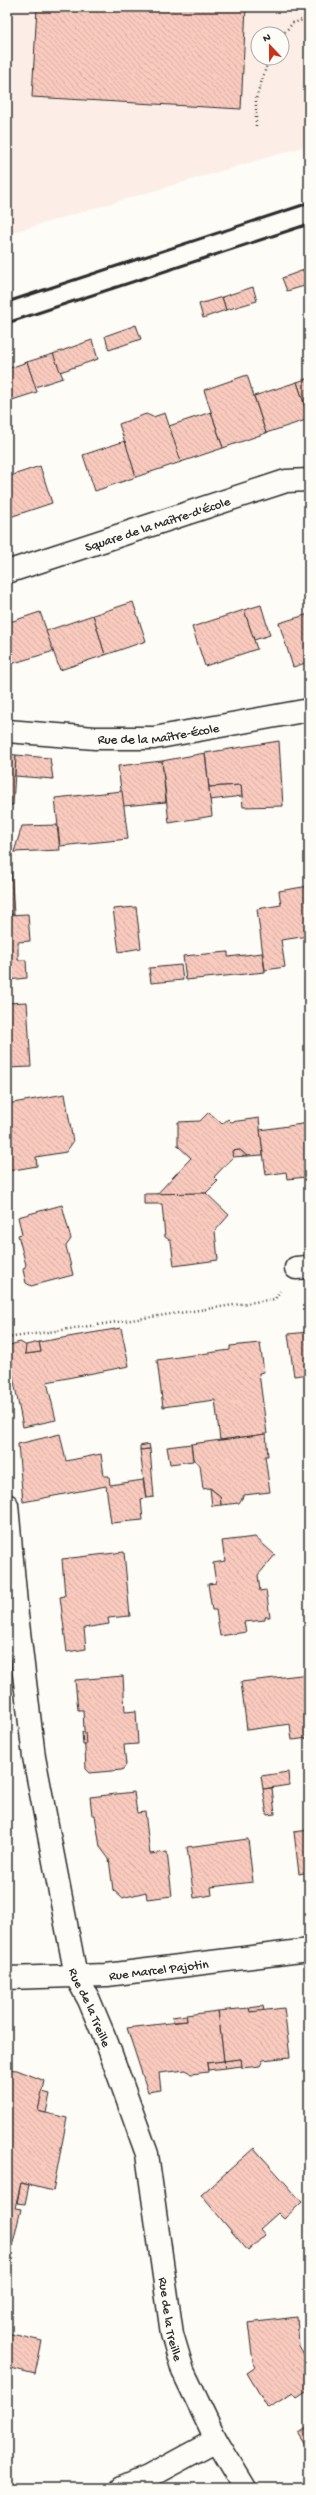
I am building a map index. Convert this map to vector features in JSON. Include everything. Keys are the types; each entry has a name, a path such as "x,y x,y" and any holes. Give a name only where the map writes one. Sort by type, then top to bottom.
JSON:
{"street":[{"name":"Square de la Maître-d'École","path":"7,572 286,481 309,480"},
{"name":"Rue de la Maître-École","path":"7,731 94,738 154,738 309,710"},
{"name":"Rue de la Treille","path":"7,1505 12,1615 34,1757 76,1976 89,2000 147,2154 172,2334 183,2371 216,2440 245,2488"},
{"name":"Rue Marcel Pajotin","path":"7,1978 107,1975 309,1950"},
{"path":"122,2488 148,2477 216,2440"}],"path":[{"path":"290,26 293,23 309,18"},
{"path":"256,126 256,99 266,66"},
{"path":"7,1338 275,1299 302,1267"}],"shaded area":[{"path":"7,7 309,7 309,145 7,234"}],"building":[{"path":"37,7 246,7 241,109 32,97"},
{"path":"304,270 308,285 287,291 282,278"},
{"path":"253,287 257,301 226,310 222,297"},
{"path":"222,297 226,310 203,318 199,304"},
{"path":"136,325 141,339 109,350 105,336"},
{"path":"92,340 98,359 60,372 53,354"},
{"path":"53,354 63,378 35,387 27,362"},
{"path":"27,362 37,392 9,401 7,394 7,369"},
{"path":"247,375 266,433 223,448 204,390"},
{"path":"309,378 309,418 297,382"},
{"path":"297,382 309,419 266,433 254,396"},
{"path":"211,412 223,448 181,462 169,426"},
{"path":"165,413 181,462 136,477 119,424 146,414 153,417"},
{"path":"125,441 136,477 95,491 83,455"},
{"path":"40,466 52,503 7,518 7,477"},
{"path":"133,602 146,641 105,655 93,615"},
{"path":"261,605 270,635 254,640 244,610"},
{"path":"244,610 257,649 205,666 192,627"},
{"path":"40,612 54,651 11,664 7,654 7,623"},
{"path":"309,614 309,662 293,667 279,623"},
{"path":"93,615 105,655 60,670 46,631"},
{"path":"279,741 283,806 243,807 241,785 209,787 205,753"},
{"path":"205,753 212,816 169,823 162,761"},
{"path":"7,754 16,755 13,805 7,805"},
{"path":"16,755 50,758 53,779 15,776"},
{"path":"162,761 166,802 123,806 118,766"},
{"path":"241,785 242,796 210,800 209,787"},
{"path":"122,791 128,839 60,846 55,798"},
{"path":"57,825 60,850 14,852 22,826"},
{"path":"7,852 10,852 14,915 7,915"},
{"path":"309,886 309,936 281,940 285,967 265,970 257,909 281,905 279,891"},
{"path":"136,907 141,948 119,952 113,909"},
{"path":"28,914 30,941 18,942 18,960 26,960 27,978 7,980 7,915"},
{"path":"228,952 228,957 262,953 265,972 186,980 183,956"},
{"path":"181,965 183,980 151,983 149,968"},
{"path":"27,1002 31,1067 7,1068 7,1003"},
{"path":"65,1094 73,1142 66,1152 36,1157 37,1166 8,1171 7,1104"},
{"path":"209,1112 222,1124 228,1119 231,1122 259,1118 263,1155 247,1156 240,1150 232,1151 233,1157 214,1177 218,1181 206,1193 157,1194 191,1158 178,1146 178,1122 200,1121"},
{"path":"309,1123 309,1169 306,1170 306,1177 287,1179 286,1172 266,1175 260,1130"},
{"path":"240,1150 247,1156 233,1157 232,1151"},
{"path":"206,1193 229,1215 215,1231 218,1260 174,1266 171,1241 165,1237 162,1204 144,1204 144,1194"},
{"path":"62,1205 71,1239 66,1246 73,1275 31,1286 26,1283 23,1270 26,1265 18,1235 22,1234 18,1217"},
{"path":"121,1328 129,1366 47,1382 56,1420 23,1427 7,1346 20,1342 27,1346 25,1354 41,1352 39,1342"},
{"path":"309,1332 309,1374 294,1376 288,1334"},
{"path":"39,1342 41,1352 25,1354 26,1345"},
{"path":"260,1343 264,1372 259,1373 267,1434 220,1440 215,1400 163,1407 157,1360 230,1350 230,1346"},
{"path":"60,1434 66,1461 101,1454 104,1476 109,1476 110,1485 143,1480 146,1498 141,1499 143,1520 111,1523 106,1486 23,1502 18,1444"},
{"path":"266,1434 268,1456 265,1456 270,1492 244,1495 239,1503 221,1505 220,1496 210,1488 203,1489 200,1465 193,1459 191,1444"},
{"path":"149,1444 150,1449 140,1450 140,1446"},
{"path":"191,1444 193,1461 170,1464 167,1447"},
{"path":"150,1449 154,1497 146,1498 140,1450"},
{"path":"210,1488 220,1496 221,1505 212,1506"},
{"path":"255,1537 275,1555 258,1575 260,1591 266,1590 270,1617 265,1617 265,1620 244,1622 246,1632 220,1636 216,1610 212,1610 208,1584 216,1583 213,1563 225,1561 222,1541"},
{"path":"124,1552 130,1616 108,1618 109,1624 84,1628 86,1649 67,1652 60,1597 65,1596 62,1559"},
{"path":"309,1674 309,1738 292,1740 290,1724 247,1730 241,1682"},
{"path":"123,1676 125,1712 136,1711 138,1744 124,1745 126,1765 122,1770 90,1773 86,1769 83,1710 78,1710 75,1680"},
{"path":"82,1732 85,1732 86,1745 83,1745"},
{"path":"288,1772 289,1785 263,1789 261,1776"},
{"path":"272,1788 275,1814 267,1815 263,1789"},
{"path":"134,1792 137,1813 145,1812 150,1854 167,1852 172,1896 147,1899 146,1892 122,1898 113,1890 109,1859 100,1847 95,1815 92,1815 90,1797"},
{"path":"309,1830 309,1872 299,1874 294,1832"},
{"path":"248,1839 253,1882 211,1887 212,1895 194,1898 187,1847"},
{"path":"263,2006 264,2011 250,2012 249,2008"},
{"path":"249,2008 250,2012 284,2008 290,2057 263,2060 260,2066 242,2068 241,2059 224,2061 218,2011"},
{"path":"218,2011 224,2061 207,2063 208,2072 191,2074 186,2070 159,2073 161,2090 148,2092 127,2028 187,2021 186,2015"},
{"path":"186,2015 187,2021 173,2022 172,2017"},
{"path":"241,2059 242,2066 225,2068 224,2061"},
{"path":"224,2061 225,2068 208,2070 207,2063"},
{"path":"7,2069 17,2070 45,2081 38,2111 67,2118 53,2191 21,2183 15,2208 21,2209 7,2268"},
{"path":"42,2092 50,2094 46,2113 38,2111"},
{"path":"254,2148 302,2202 284,2219 278,2213 260,2229 265,2235 248,2251 201,2195"},
{"path":"21,2183 29,2185 25,2204 17,2203"},
{"path":"297,2317 299,2346 309,2362 309,2390 297,2398 293,2393 268,2408 247,2373 256,2367 253,2362 248,2323"},
{"path":"7,2333 42,2341 35,2374 7,2367"},
{"path":"309,2426 309,2448 308,2449 298,2433"}],"railway":[{"path":"7,302 309,203"},
{"path":"7,323 309,224"}]}
